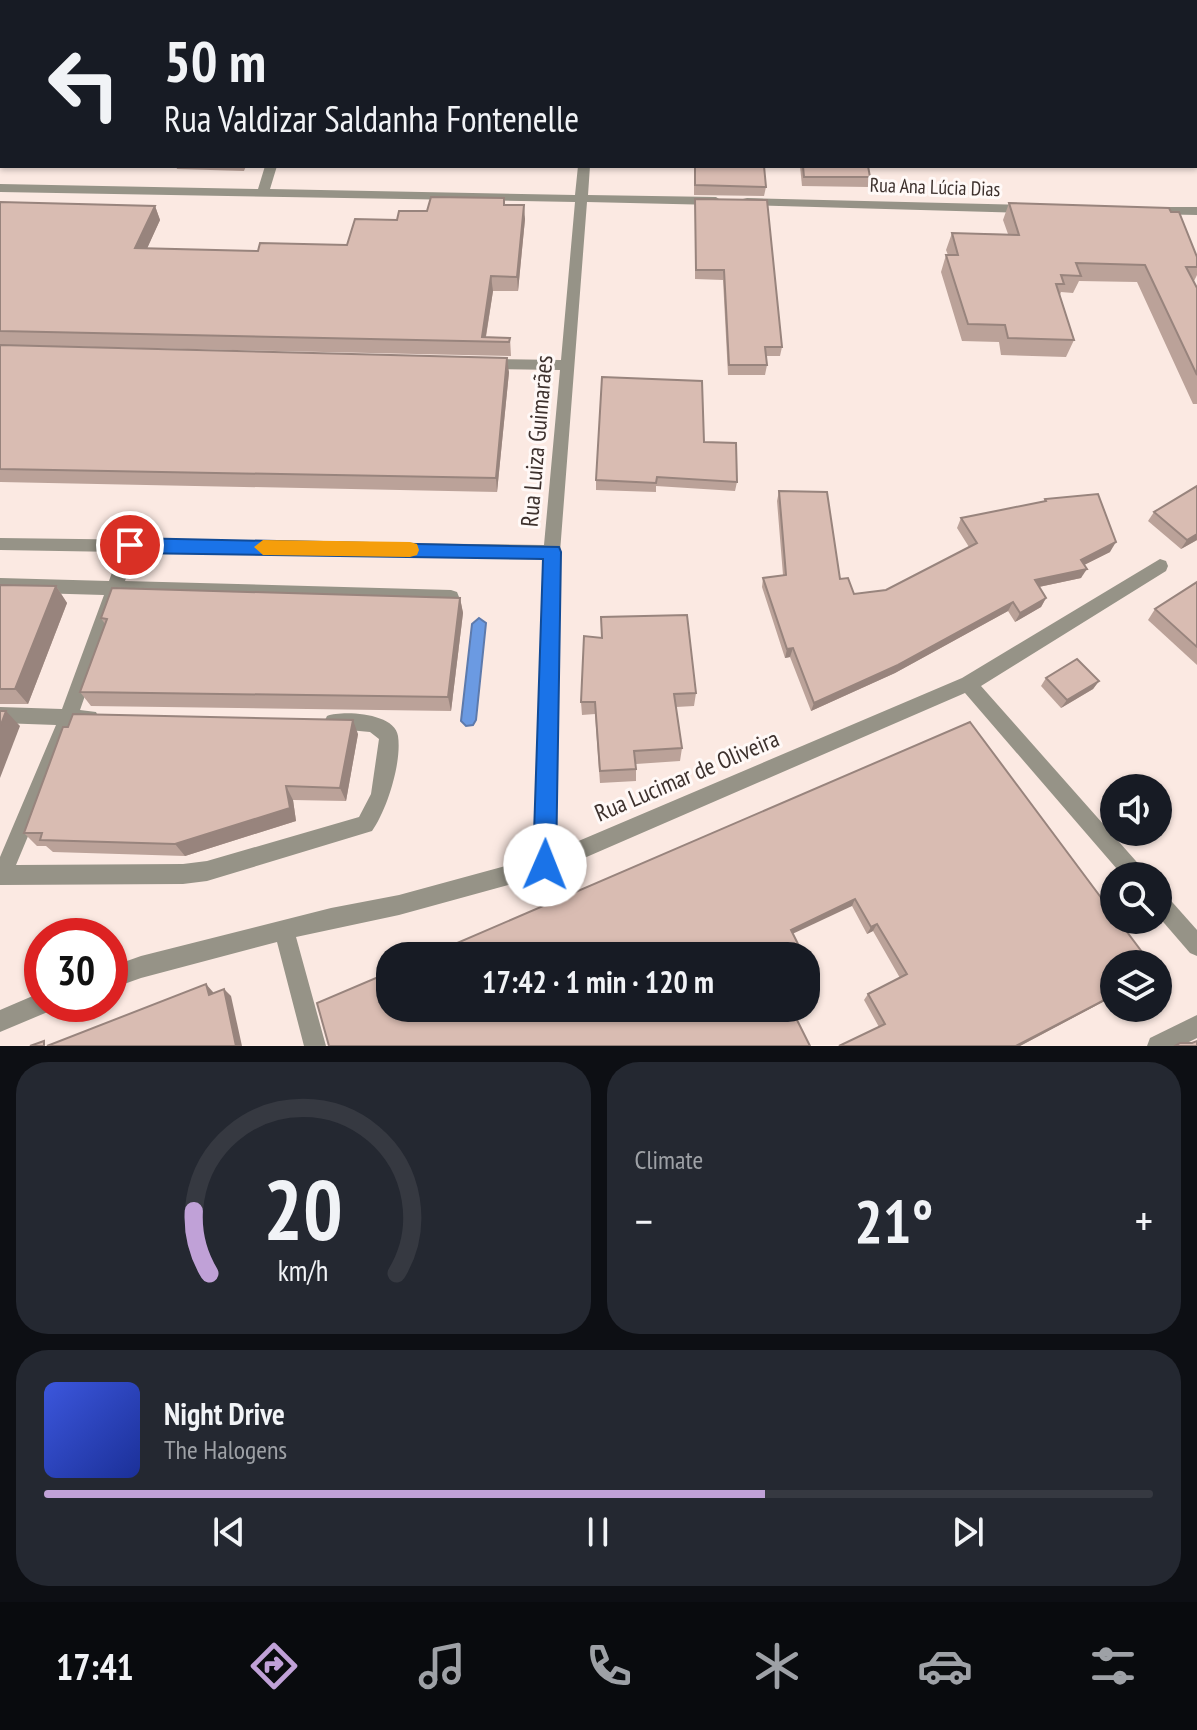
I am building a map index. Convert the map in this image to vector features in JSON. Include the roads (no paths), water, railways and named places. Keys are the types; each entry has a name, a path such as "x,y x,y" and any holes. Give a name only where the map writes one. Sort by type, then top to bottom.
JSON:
{"street":[{"path":"263,192 270,168"},
{"name":"Rua Luiza Guimarães","path":"545,865 552,552 584,168"},
{"name":"Rua Ana Lúcia Dias","path":"0,188 581,197 1047,210"},
{"path":"1137,211 1197,211"},
{"path":"474,363 568,365"},
{"path":"0,544 552,552"},
{"path":"130,545 68,717 1,876 207,871 365,824 377,810 381,797 389,736 381,726 370,723 306,721"},
{"name":"Rua Lucimar de Oliveira","path":"128,972 284,930 399,905 545,865 968,684 1160,566"},
{"path":"0,585 451,597"},
{"path":"968,684 1124,862"},
{"path":"0,715 116,718"},
{"path":"1172,917 1197,946"},
{"path":"284,930 315,1046"},
{"path":"0,1021 24,1011"},
{"path":"1158,1046 1197,1026"}],"water":[{"path":"479,618 486,623 476,720 473,725 466,726 461,721 472,624"}]}
